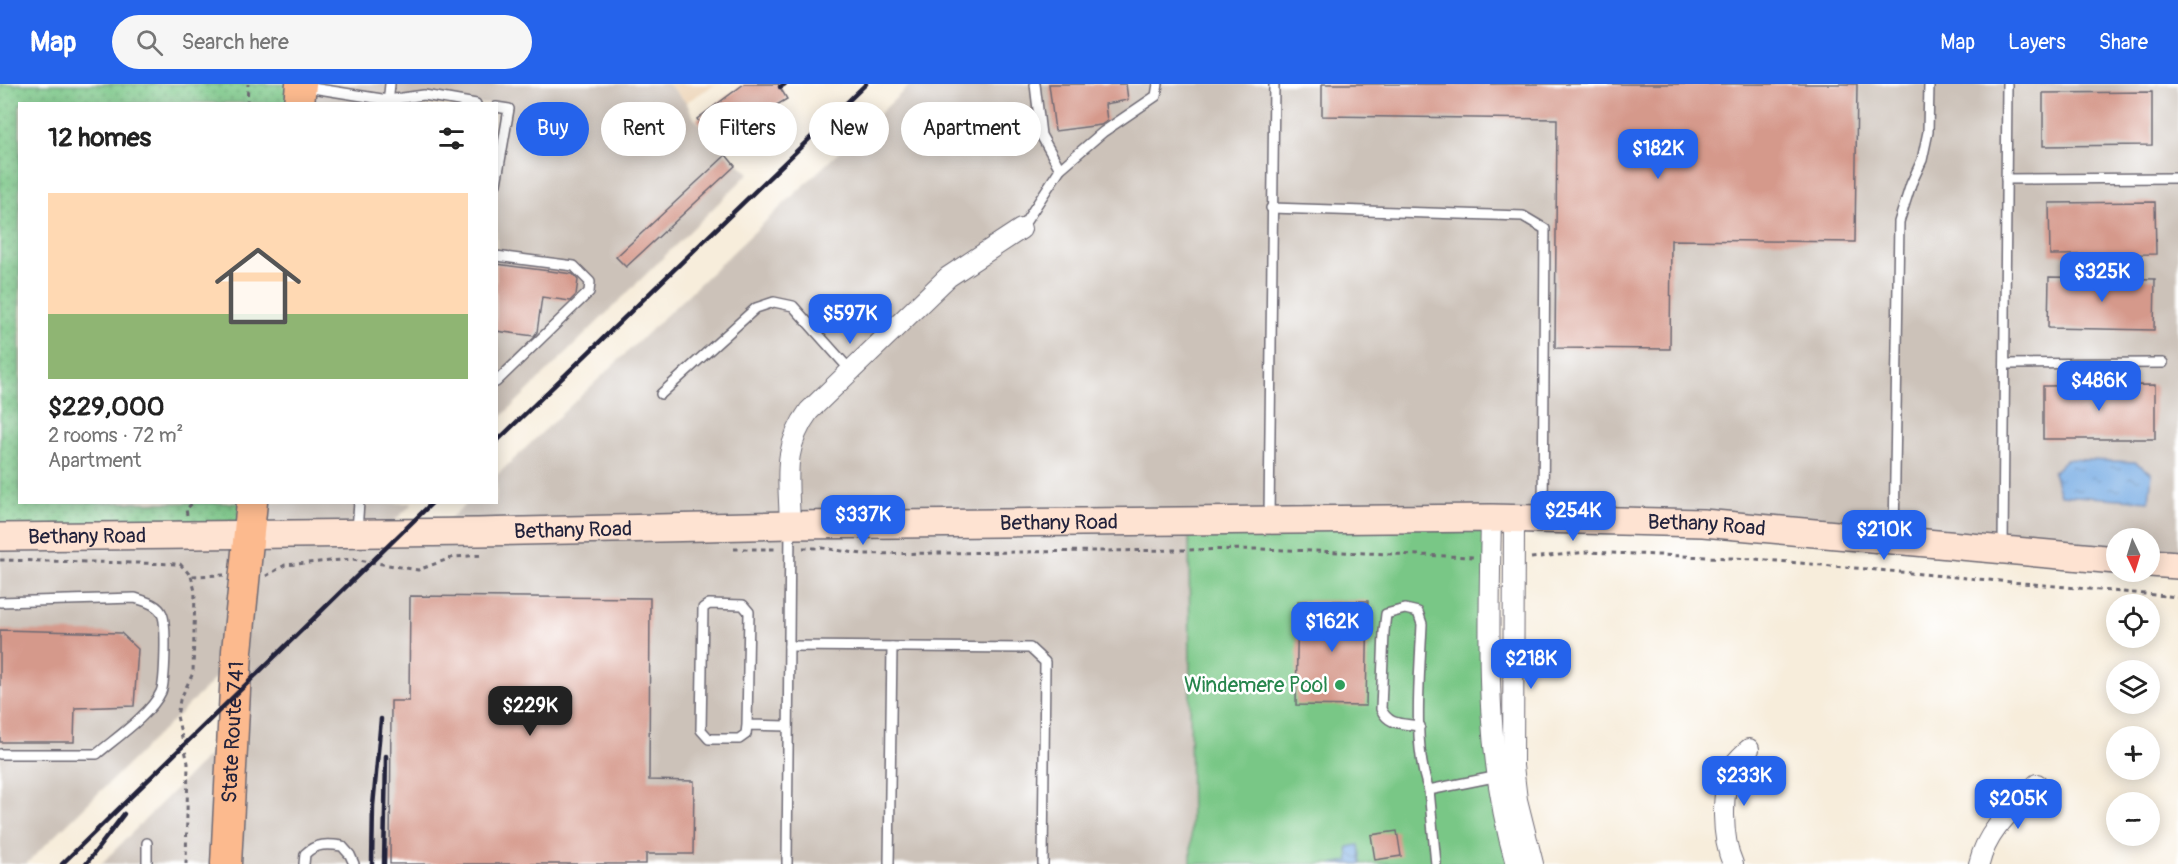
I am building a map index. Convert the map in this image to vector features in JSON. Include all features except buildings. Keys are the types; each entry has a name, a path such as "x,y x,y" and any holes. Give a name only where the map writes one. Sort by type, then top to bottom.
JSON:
{"main road":[{"name":"State Route 741","path":"226,864 234,705 252,504"},
{"name":"Bethany Road","path":"0,537 357,533 790,536 1269,519 1543,519 1703,523 2106,559"},
{"path":"2160,564 2178,565"}],"street":[{"path":"790,536 788,461 796,428 809,411 948,277 1021,229"},
{"path":"1502,519 1489,655 1491,715 1506,775 1533,864"},
{"path":"1733,864 1726,843 1724,817 1727,790 1733,766 1749,749"},
{"path":"1506,775 1501,806 1516,864"},
{"path":"1979,864 1984,847 1993,830 2037,784"}],"lane":[{"path":"388,102 390,84"},
{"path":"1035,84 1041,135 1060,169"},
{"path":"1021,229 1060,169 1103,132 1156,96 1158,84"},
{"path":"1269,519 1274,84"},
{"path":"1894,539 1899,222 1911,184 1922,160 1926,142 1929,84"},
{"path":"2003,549 2007,84"},
{"path":"300,91 388,102 424,95 464,102"},
{"path":"498,107 509,109 498,172"},
{"path":"2006,179 2175,178"},
{"path":"1271,208 1523,216 1545,229 1543,519"},
{"path":"498,256 574,266 590,282 589,292 498,380"},
{"path":"661,394 756,308 774,302 793,306 851,370"},
{"path":"2005,364 2163,363"},
{"path":"357,533 359,504"},
{"path":"787,864 790,536"},
{"path":"0,602 135,598 149,602 162,612 166,630 161,692 150,709 97,754 0,754"},
{"path":"709,604 744,605 749,612 747,725 746,734 739,739 709,739 701,730 703,608 709,604"},
{"path":"1420,726 1385,718 1381,709 1383,632 1386,614 1405,609 1418,612 1422,624 1420,726 1423,773 1429,790 1436,864"},
{"path":"789,646 1030,648 1045,662 1043,864"},
{"path":"889,864 892,647"},
{"path":"747,725 788,726"},
{"path":"1429,790 1506,775"},
{"path":"147,843 147,864"},
{"path":"304,864 305,854 312,847 327,844 342,846 354,864"}],"path":[{"path":"247,102 248,84"},
{"path":"188,517 186,509 192,504"},
{"path":"732,549 790,536 824,548 862,554 1259,549 1483,558"},
{"path":"1523,557 1587,552 1755,559 2178,597"},
{"path":"260,576 268,576 285,565 353,560 418,570 453,557 487,555"},
{"path":"180,564 184,557"},
{"path":"0,560 180,564 191,576 195,591 193,674 180,699 177,716 188,763 186,864"},
{"path":"191,576 201,575"}],"shaded area":[{"path":"297,84 668,84 686,102 698,123 698,156 729,156 749,173 498,420 498,102 295,102"},
{"path":"668,84 716,84 686,102"},
{"path":"911,84 2178,84 2178,565 2160,564 2160,528 2106,528 2106,559 1823,532 1189,520 1190,864 101,864 232,732 237,652 208,686 26,864 0,864 0,537 238,504 412,504 383,532 435,532 466,504 498,504 498,474 835,156 889,156 889,105"}],"green space":[{"path":"0,84 297,84 295,102 18,102 18,504 252,504 249,534 0,537"},
{"name":"Windemere Pool","path":"1491,518 1489,655 1516,864 1191,864 1189,520"}],"water":[{"path":"2066,459 2135,462 2152,473 2149,501 2060,495 2053,472"},
{"path":"1359,845 1361,864 1332,864 1349,861 1348,847"}],"railway":[{"path":"780,87 785,84"},
{"path":"498,440 866,84"},
{"path":"62,864 431,504"},
{"path":"372,864 373,806 381,719"},
{"path":"384,864 386,756"},
{"path":"86,864 124,814"}],"place":[{"name":"Windemere Pool","path":"1340,685"}]}
